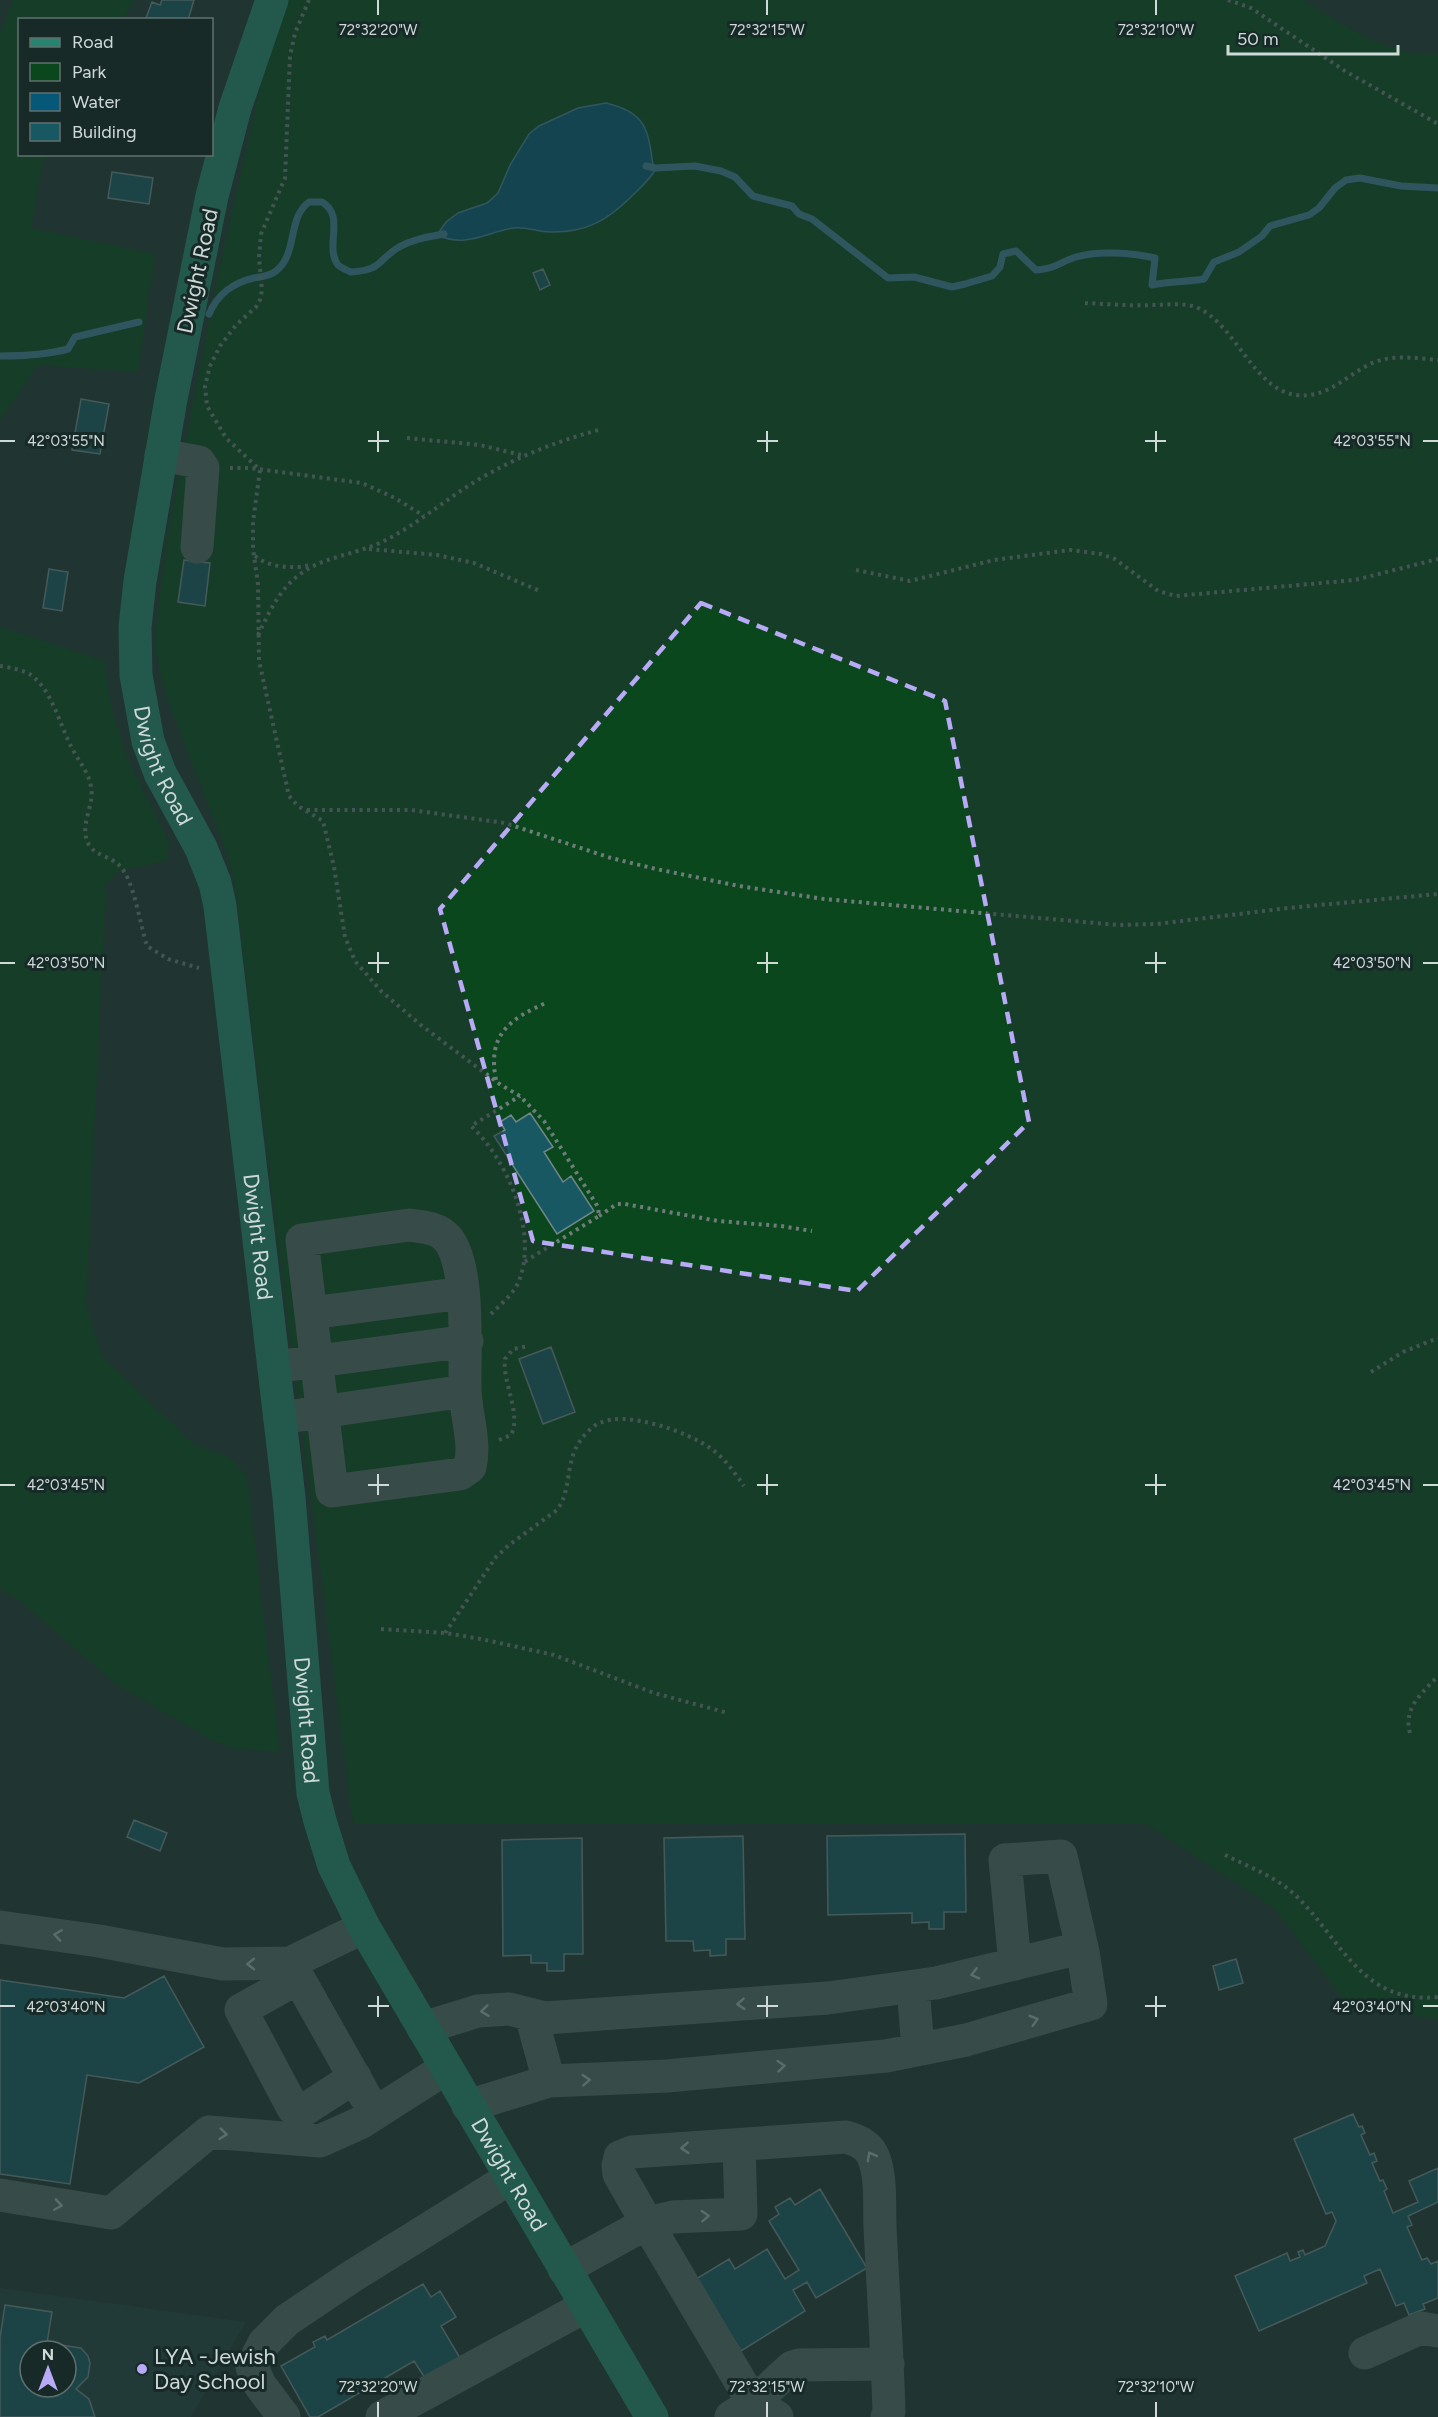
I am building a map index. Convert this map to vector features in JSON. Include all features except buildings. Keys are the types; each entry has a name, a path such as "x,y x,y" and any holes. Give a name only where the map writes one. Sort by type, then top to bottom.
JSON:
{"main road":[{"name":"Dwight Road","path":"272,0 257,39 224,147 180,352 140,581 135,627 139,700 156,766 201,848 215,884 229,977 290,1504 313,1792 320,1821 334,1866 364,1927 652,2417"}],"lane":[{"path":"161,455 200,462 203,468 197,547"},
{"path":"409,1225 431,1228 447,1237 456,1254 463,1293 467,1341 465,1391 473,1454 470,1467 460,1474 332,1491 302,1240 409,1225"},
{"path":"266,1290 309,1299 463,1293"},
{"path":"274,1366 467,1341"},
{"path":"280,1418 465,1391"},
{"path":"468,2106 549,2081 668,2076 886,2056 966,2040 1091,2004 1083,1952 1061,1856 1005,1860 1015,1964"},
{"path":"0,1927 99,1941 223,1964 294,1970"},
{"path":"355,2077 304,2110 293,2108 241,2010 294,1970 364,1927"},
{"path":"423,2028 478,2011 509,2008 545,2018 816,1999 936,1983 1068,1951 1083,1952"},
{"path":"294,1970 375,2113"},
{"path":"913,1987 918,2049"},
{"path":"531,2014 549,2081"},
{"path":"0,2195 111,2213 209,2132 320,2141 360,2124 446,2068"},
{"path":"887,2417 889,2411 888,2364 879,2213 876,2167 871,2152 858,2141 846,2137 632,2152 620,2157 619,2174 754,2412 792,2367 798,2365 888,2364"},
{"path":"564,2269 647,2223 673,2217 741,2214 740,2145"},
{"path":"284,2417 260,2385 252,2367 264,2343 286,2320 510,2178"},
{"path":"382,2417 586,2306"},
{"path":"1365,2353 1421,2328 1438,2331"}],"path":[{"path":"261,470 225,438 207,406 205,386 210,366 220,346 236,324 256,307 262,290 259,257 261,234 285,178 290,56 309,0"},
{"path":"1228,0 1251,8 1345,71 1438,124"},
{"path":"1085,303 1181,304 1198,308 1213,318 1268,380 1298,396 1330,389 1371,363 1385,359 1438,360"},
{"path":"254,556 270,564 299,568 365,549 385,541 475,482 522,456 563,440 602,429"},
{"path":"407,438 480,445 522,456"},
{"path":"204,476 220,468 240,467 362,483 395,498 424,516"},
{"path":"261,470 254,522 254,556 258,584 259,661 263,683 282,758 287,790 292,802 323,821 334,867 345,937 355,961 381,991 422,1026 520,1096 544,1121 598,1207 599,1216"},
{"path":"365,549 458,559 488,568 540,591"},
{"path":"856,570 910,581 994,560 1070,550 1095,553 1115,559 1158,591 1176,596 1355,580 1438,559"},
{"path":"258,636 281,592 300,574 316,564"},
{"path":"0,666 30,675 42,688 74,752 85,768 92,789 84,832 90,847 118,863 126,873 137,903 140,926 147,946 168,959 229,977"},
{"path":"306,810 360,809 438,813 505,823 611,858 750,888 835,900 1118,925 1157,924 1287,908 1438,894"},
{"path":"496,1080 493,1065 494,1049 501,1033 520,1016 548,1002"},
{"path":"467,1341 509,1296 520,1280 524,1262 521,1215 515,1193 495,1153 471,1126 520,1096"},
{"path":"524,1262 617,1204 718,1221 812,1231"},
{"path":"1371,1372 1403,1352 1438,1338"},
{"path":"472,1444 503,1440 511,1435 514,1419 505,1380 505,1359 513,1349 529,1346"},
{"path":"445,1633 496,1557 508,1545 558,1510 563,1503 573,1454 586,1434 602,1422 614,1419 634,1421 692,1438 720,1456 744,1486"},
{"path":"381,1629 445,1633 554,1655 654,1693 728,1713"},
{"path":"1410,1733 1407,1717 1411,1708 1438,1676"},
{"path":"1225,1855 1291,1891 1346,1958 1373,1982 1397,1994 1438,1998"}],"highlighted area":[{"path":"701,603 945,701 1029,1122 857,1291 533,1241 440,909"}],"shaded area":[{"name":"LYA -Jewish Day School","path":"0,2288 246,2322 191,2417 0,2417"}],"green space":[{"path":"13,0 134,0 124,18 18,18 18,156 49,156 43,161 31,228 155,254 138,372 38,365 0,421 0,33"},
{"path":"289,0 1303,0 1350,29 1384,45 1420,54 1438,54 1438,2019 1349,2007 1275,1909 1144,1823 353,1823 285,1298 235,885 228,856 166,696 156,653 156,629 167,538 217,279 268,53"},
{"path":"0,627 105,661 112,710 128,760 169,842 168,860 119,871 106,885 86,1305 102,1356 192,1443 231,1458 247,1476 280,1752 236,1749 210,1739 117,1685 18,1600 0,1589"}],"water":[{"path":"606,103 631,112 644,126 648,135 654,172 614,212 585,227 563,232 518,228 466,240 447,239 437,235 446,222 458,213 487,203 498,193 510,165 529,134 539,126 578,108"}],"waterway":[{"path":"646,166 655,168 695,166 721,171 735,177 753,196 792,206 799,214 812,219 888,278 914,277 952,287 992,276 1000,267 1003,254 1016,251 1036,270 1085,255 1115,253 1155,258 1152,285 1204,279 1214,262 1239,252 1262,236 1270,226 1309,215 1346,180 1360,178 1401,186 1438,188"},
{"path":"209,314 221,295 232,286 271,274 283,264 298,217 309,202 322,202 329,208 334,223 334,257 338,265 351,272 374,267 399,247 410,242 444,234"},
{"path":"0,356 34,355 68,349 75,337 139,322"}],"place":[{"name":"LYA -Jewish Day School","path":"142,2369"}]}
